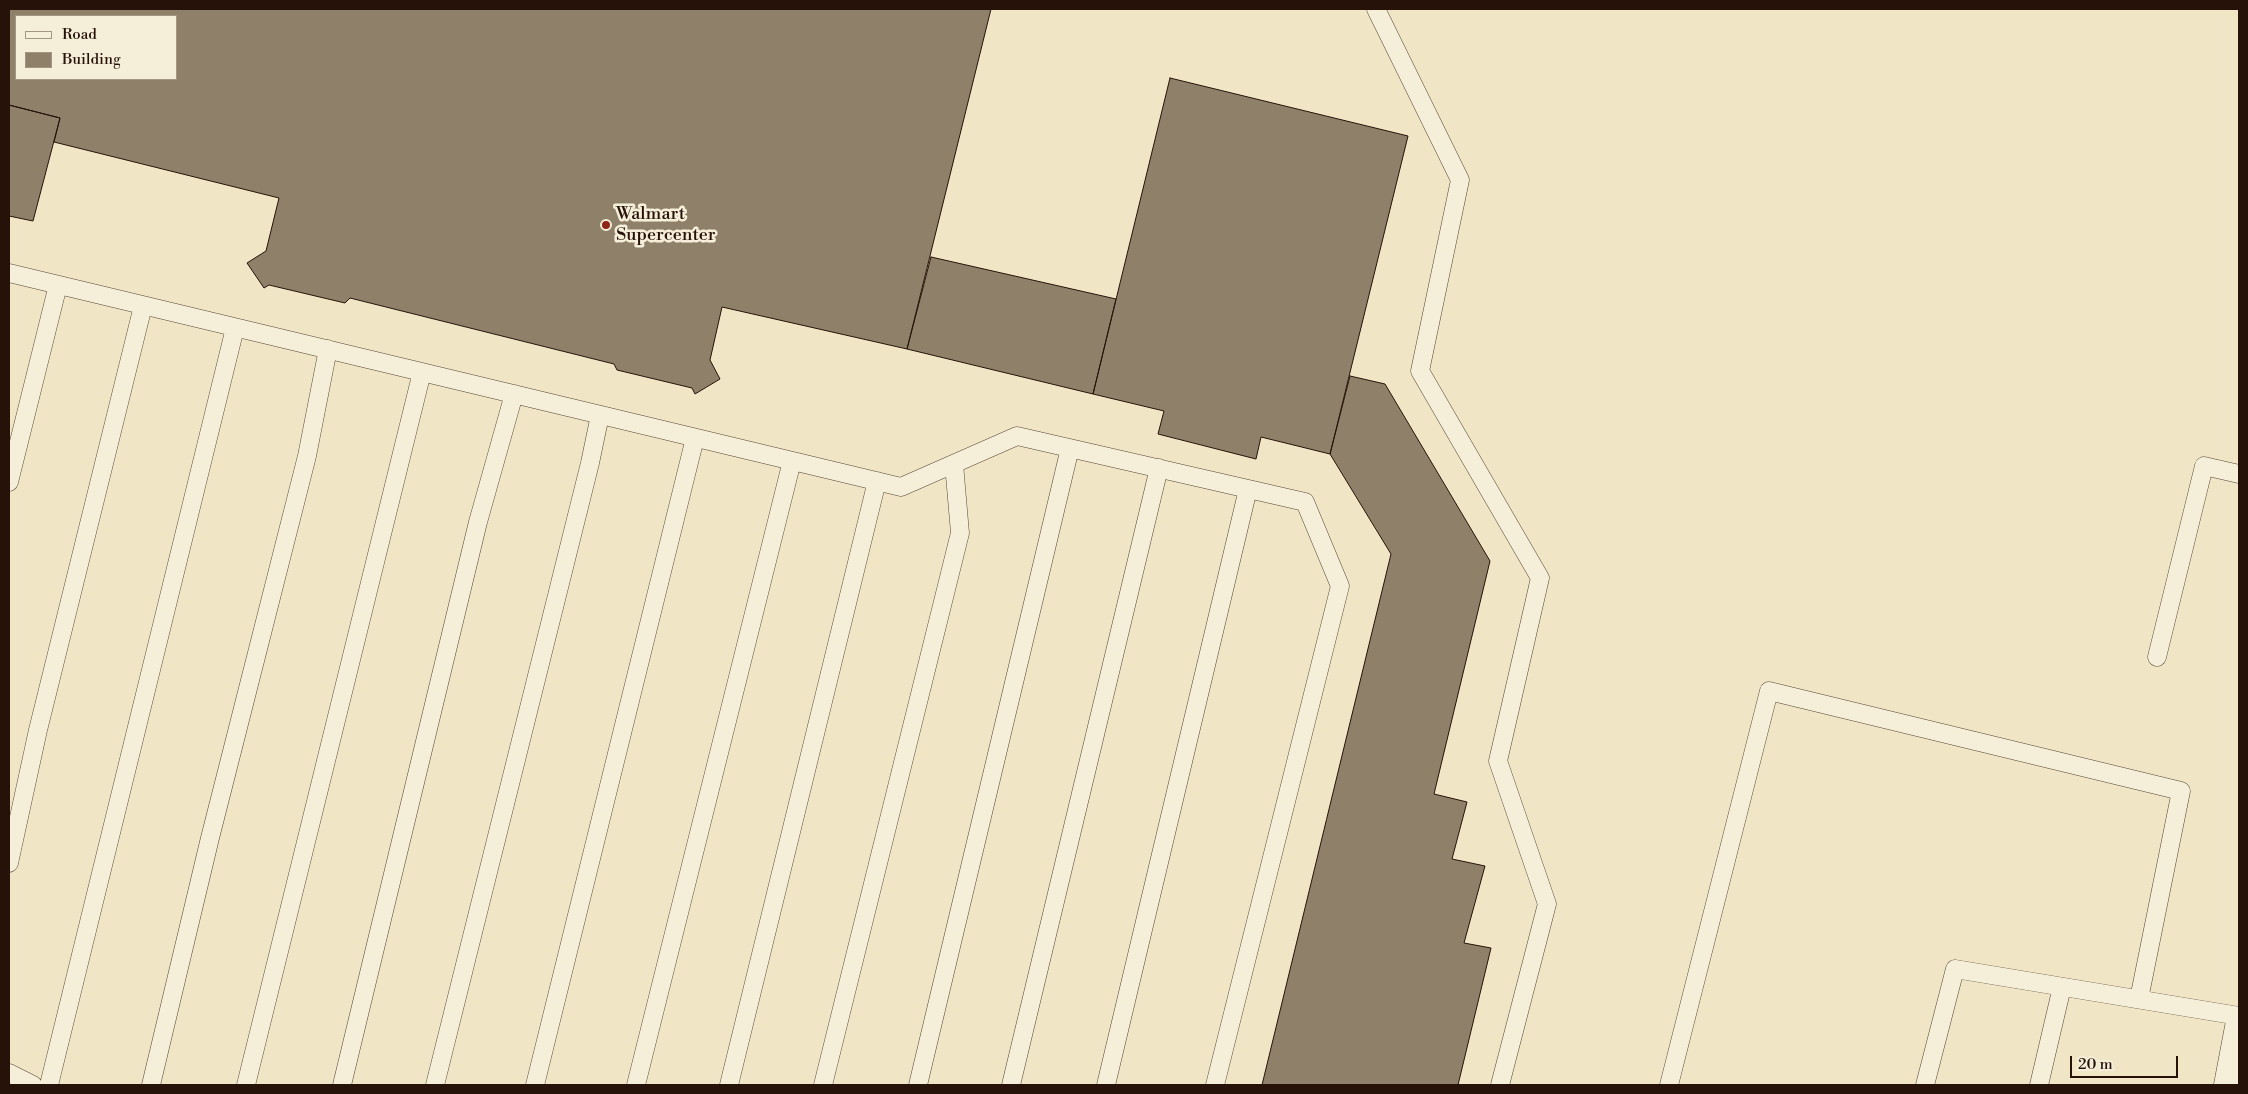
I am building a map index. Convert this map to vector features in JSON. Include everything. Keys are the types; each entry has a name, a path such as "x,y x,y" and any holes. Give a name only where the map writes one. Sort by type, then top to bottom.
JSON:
{"street":[{"path":"2228,1085 2239,1027"}],"lane":[{"path":"1376,9 1460,180 1420,371 1540,578 1498,760 1547,904 1500,1085"},
{"path":"9,273 901,487 1017,436 1305,502 1340,586 1215,1085"},
{"path":"9,482 58,285"},
{"path":"9,863 38,730 144,306"},
{"path":"49,1085 235,328"},
{"path":"150,1085 210,838 307,456 328,350"},
{"path":"246,1085 422,372"},
{"path":"342,1085 478,522 514,394"},
{"path":"435,1085 590,463 600,415"},
{"path":"535,1085 695,438"},
{"path":"918,1085 1070,448"},
{"path":"636,1085 792,461"},
{"path":"823,1085 960,533 954,464"},
{"path":"2157,657 2204,466 2239,474"},
{"path":"1011,1085 1159,468"},
{"path":"730,1085 877,481"},
{"path":"1106,1085 1248,489"},
{"path":"1669,1085 1769,691 2181,791 2139,999"},
{"path":"1926,1085 1955,969 2239,1016"},
{"path":"2039,1085 2062,986"},
{"path":"9,1073 33,1085"}],"building":[{"name":"Walmart Supercenter","path":"9,9 991,9 907,349 722,307 710,360 720,379 695,394 692,388 617,370 614,364 350,298 345,303 269,285 264,288 247,263 266,251 279,198 54,142 60,118 9,105"},
{"path":"1170,78 1408,136 1330,454 1261,437 1256,459 1158,434 1164,411 1093,394"},
{"path":"9,105 60,118 33,221 9,216"},
{"path":"931,257 1116,299 1093,394 907,349"},
{"path":"1350,376 1385,384 1490,561 1434,794 1467,802 1452,859 1485,866 1464,943 1491,948 1458,1085 1262,1085 1391,554 1330,454"}],"place":[{"name":"Walmart Supercenter","path":"606,225"}]}
